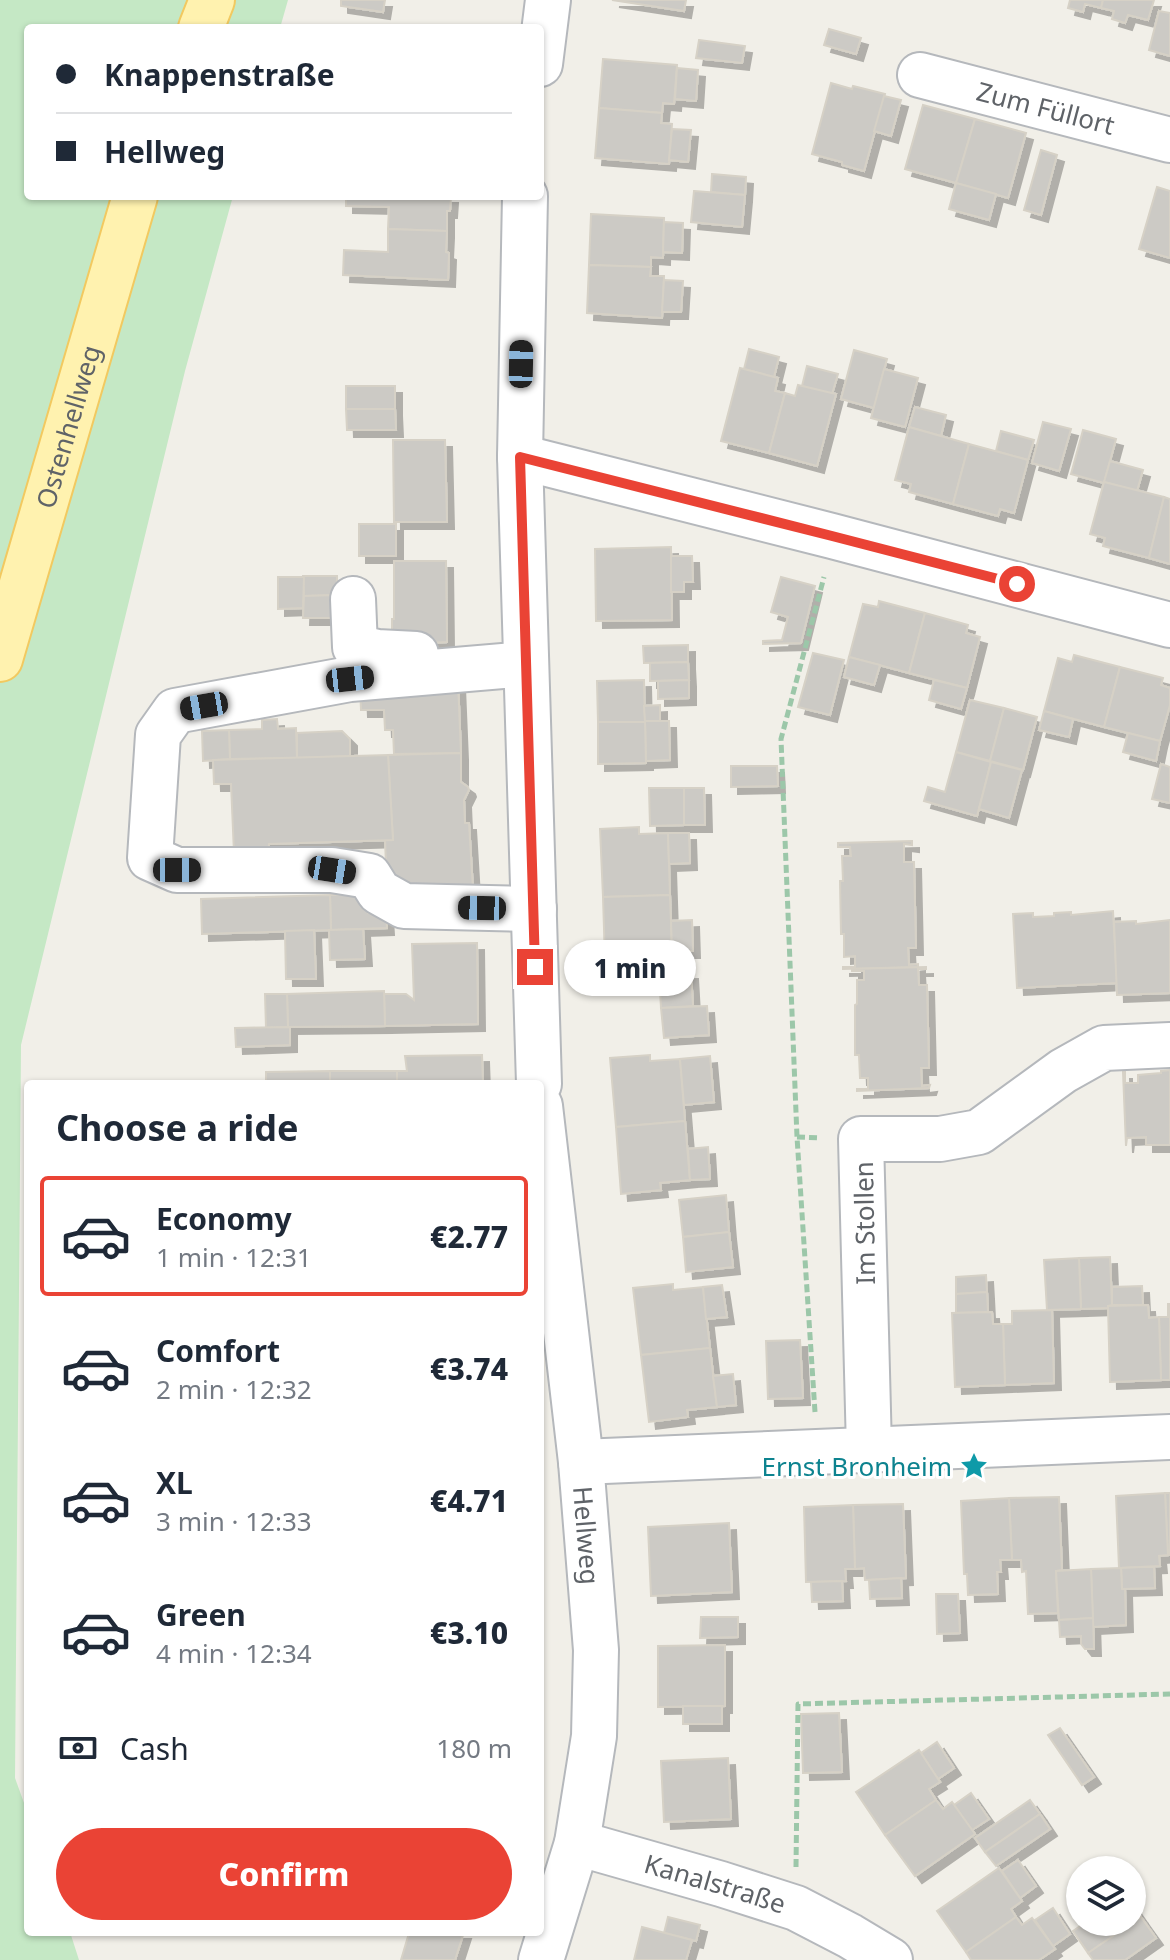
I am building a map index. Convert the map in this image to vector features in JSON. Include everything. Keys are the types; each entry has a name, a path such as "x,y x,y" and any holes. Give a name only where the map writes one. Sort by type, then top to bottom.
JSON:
{"main road":[{"path":"203,24 212,0"},
{"name":"Ostenhellweg","path":"0,659 134,200"}],"street":[{"path":"544,32 548,0"},
{"name":"Zum Füllort","path":"920,75 1170,140"},
{"path":"525,200 520,457 539,1080"},
{"path":"520,457 1170,625"},
{"path":"353,599 355,647 377,652 420,654 526,653"},
{"path":"526,653 350,679 175,711 158,735 150,858 177,870 332,870 369,876 379,892 404,906 534,909"},
{"name":"Im Stollen","path":"869,1449 861,1139 940,1139 979,1132 1063,1071 1104,1048 1170,1045"},
{"name":"Hellweg","path":"541,1960 552,1883 577,1843 594,1736 596,1650 581,1462 544,1141"},
{"path":"581,1462 1170,1437"},
{"name":"Kanalstraße","path":"577,1843 796,1908 846,1948 890,1960"}],"path":[{"path":"818,1453 797,1137 781,739 832,536"},
{"path":"796,1908 798,1704 1170,1694"}],"green space":[{"path":"0,0 288,0 281,24 24,24 24,200 232,200 185,371 21,1045 15,1778 24,1803 24,1936 71,1936 79,1960 0,1960"}],"building":[{"path":"341,0 385,0 383,12 341,6"},
{"path":"612,0 686,0 684,11"},
{"path":"1070,0 1103,0 1101,8 1085,4 1083,12 1068,8"},
{"path":"1103,0 1154,0 1148,20 1128,15 1125,23 1112,19 1114,11 1101,8"},
{"path":"1159,11 1170,13 1170,56 1149,50"},
{"path":"829,29 861,38 856,54 824,45"},
{"path":"699,40 745,46 742,63 696,58"},
{"path":"603,59 677,65 674,104 663,103 662,113 599,108"},
{"path":"677,68 698,70 696,101 675,99"},
{"path":"831,83 885,94 864,171 812,154"},
{"path":"884,96 901,100 891,136 874,131"},
{"path":"923,105 975,119 956,183 905,169"},
{"path":"599,108 662,113 661,123 672,124 669,164 595,158"},
{"path":"975,119 1026,133 1008,198 956,183"},
{"path":"672,129 691,130 688,162 669,160"},
{"path":"1041,150 1057,155 1041,215 1024,210"},
{"path":"712,174 746,177 745,195 711,192"},
{"path":"956,183 996,194 989,220 949,209"},
{"path":"1157,187 1170,191 1170,258 1139,249"},
{"path":"694,191 745,195 742,227 691,222"},
{"path":"346,200 451,200 447,231 388,229 389,207 346,206"},
{"path":"591,214 664,218 663,258 651,257 651,267 589,265"},
{"path":"664,222 683,223 682,253 663,252"},
{"path":"388,229 447,231 448,280 343,275 344,250 388,252"},
{"path":"589,265 651,267 650,276 664,276 662,318 587,313"},
{"path":"664,280 683,281 681,312 662,312"},
{"path":"749,349 779,357 774,377 744,369"},
{"path":"854,350 887,359 874,408 841,399"},
{"path":"807,366 838,374 832,394 802,386"},
{"path":"740,368 778,378 775,391 785,393 769,453 721,441"},
{"path":"884,369 918,378 905,427 871,418"},
{"path":"798,385 836,394 817,466 769,453 785,393 795,396"},
{"path":"346,386 395,386 395,409 346,409"},
{"path":"915,407 946,415 941,436 909,427"},
{"path":"346,409 395,409 396,430 347,430"},
{"path":"1043,422 1071,429 1059,471 1032,463"},
{"path":"909,427 969,444 953,504 909,492 911,484 895,480"},
{"path":"1083,430 1116,439 1104,483 1071,474"},
{"path":"1001,431 1034,440 1028,460 996,451"},
{"path":"393,440 445,440 447,522 394,522"},
{"path":"969,444 1028,460 1014,513 1000,509 998,516 953,504"},
{"path":"1110,461 1143,470 1137,491 1104,482"},
{"path":"1104,482 1164,497 1149,558 1103,546 1105,538 1090,534"},
{"path":"1164,497 1170,499 1170,564 1149,558"},
{"path":"359,524 396,524 396,556 359,556"},
{"path":"671,547 672,620 596,621 595,549"},
{"path":"671,556 692,556 693,582 684,582 684,592 671,592"},
{"path":"394,561 446,561 447,642 392,645"},
{"path":"303,576 337,576 337,595 304,596"},
{"path":"278,577 304,577 303,608 278,609"},
{"path":"781,577 815,586 801,643 763,644 763,641 782,640 788,617 771,612"},
{"path":"337,595 337,618 303,618 304,596"},
{"path":"879,601 925,613 909,673 849,657 863,604 878,607"},
{"path":"925,613 968,625 966,633 980,637 967,688 909,673"},
{"path":"688,645 688,662 644,663 643,646"},
{"path":"813,653 844,660 830,715 798,707"},
{"path":"1074,655 1120,667 1104,727 1044,711 1058,658 1072,662"},
{"path":"849,657 880,665 874,685 844,677"},
{"path":"688,662 689,680 650,681 650,663"},
{"path":"1120,667 1163,678 1161,685 1170,688 1170,705 1160,741 1104,727"},
{"path":"644,680 645,722 598,722 597,681"},
{"path":"689,680 689,698 658,699 658,681"},
{"path":"934,680 967,688 961,709 929,700"},
{"path":"458,681 461,753 394,754 393,730 385,730 384,710 361,710 360,687"},
{"path":"970,700 1004,708 990,761 956,752"},
{"path":"660,705 660,721 645,721 644,706"},
{"path":"1004,708 1037,717 1023,770 990,761"},
{"path":"1044,711 1073,719 1069,737 1039,730"},
{"path":"277,719 278,729 296,728 297,758 230,759 229,730 262,729 262,720"},
{"path":"645,721 669,721 670,760 646,761"},
{"path":"598,722 645,722 646,763 598,764"},
{"path":"229,730 230,759 203,761 202,731"},
{"path":"342,731 350,739 350,756 297,758 297,733"},
{"path":"1128,733 1160,741 1156,761 1123,752"},
{"path":"956,752 991,762 977,816 924,801 928,787 945,792"},
{"path":"461,753 461,782 469,790 464,800 465,823 469,823 473,889 387,889 385,840 393,840 388,755"},
{"path":"388,755 393,840 269,844 268,852 234,853 231,784 214,784 213,760"},
{"path":"991,762 1022,770 1009,818 979,809"},
{"path":"1161,764 1170,767 1170,803 1152,799"},
{"path":"731,766 777,766 778,786 731,787"},
{"path":"649,788 684,788 684,825 650,826"},
{"path":"684,788 704,788 705,825 684,825"},
{"path":"639,827 639,834 668,833 670,895 603,897 600,829"},
{"path":"668,833 689,833 690,863 669,864"},
{"path":"912,841 912,845 904,844 904,862 914,862 916,948 908,948 909,965 918,964 918,967 843,969 855,967 855,956 844,957 844,934 841,934 842,856 851,856 850,847 838,847 838,843"},
{"path":"367,893 368,913 386,913 387,928 331,930 330,895"},
{"path":"330,895 331,930 202,934 201,899"},
{"path":"670,895 672,951 643,952 643,960 605,961 603,897"},
{"path":"1113,911 1117,983 1017,988 1013,914 1033,913 1033,917 1054,916 1054,913 1071,912 1071,915"},
{"path":"692,920 693,951 672,951 671,921"},
{"path":"1170,920 1170,993 1117,995 1114,922 1136,921 1136,924"},
{"path":"363,929 365,959 330,960 329,930"},
{"path":"314,930 316,979 286,979 285,931"},
{"path":"477,943 478,1024 385,1026 384,994 406,994 414,1000 412,944"},
{"path":"926,967 918,969 919,985 927,985 929,1068 921,1068 922,1086 930,1085 929,1088 857,1091 868,1089 868,1078 860,1078 859,1055 855,1055 857,980 864,980 864,971 852,969"},
{"path":"691,972 693,1006 661,1008 659,973"},
{"path":"384,991 385,1026 288,1027 287,994"},
{"path":"265,994 287,994 288,1027 266,1028"},
{"path":"707,1006 709,1035 664,1038 661,1008"},
{"path":"290,1027 290,1045 236,1047 235,1028"},
{"path":"482,1055 483,1080 397,1080 397,1071 407,1071 405,1056"},
{"path":"650,1055 650,1061 680,1059 685,1121 616,1127 610,1058"},
{"path":"710,1056 714,1102 684,1105 680,1059"},
{"path":"1170,1070 1170,1145 1146,1145 1146,1137 1127,1138 1126,1146 1123,1072 1125,1083 1138,1083 1138,1075"},
{"path":"330,1071 397,1071 397,1080 330,1080"},
{"path":"330,1071 330,1080 266,1080 266,1072"},
{"path":"685,1121 690,1180 660,1183 661,1190 621,1194 616,1127"},
{"path":"708,1147 710,1179 690,1180 688,1149"},
{"path":"726,1195 729,1232 683,1237 679,1200"},
{"path":"729,1232 733,1267 686,1272 683,1237"},
{"path":"1110,1257 1112,1305 1108,1308 1081,1309 1079,1258"},
{"path":"1079,1258 1081,1309 1047,1310 1044,1260"},
{"path":"986,1275 987,1292 956,1294 956,1277"},
{"path":"673,1284 673,1290 703,1287 710,1348 641,1355 633,1288"},
{"path":"722,1285 727,1317 706,1319 703,1287"},
{"path":"1142,1286 1143,1305 1112,1305 1112,1287"},
{"path":"987,1292 988,1312 956,1313 956,1294"},
{"path":"1168,1304 1170,1380 1161,1380 1159,1317 1168,1317"},
{"path":"1148,1305 1149,1318 1159,1317 1161,1380 1110,1382 1108,1306"},
{"path":"1052,1310 1054,1383 1005,1385 1003,1324 1012,1324 1012,1311"},
{"path":"992,1312 993,1324 1003,1324 1005,1385 955,1387 952,1313"},
{"path":"800,1340 803,1398 768,1399 766,1341"},
{"path":"710,1348 717,1407 687,1410 688,1417 649,1422 641,1355"},
{"path":"733,1374 736,1405 717,1407 713,1376"},
{"path":"1165,1493 1170,1493 1170,1555 1168,1555"},
{"path":"1165,1493 1168,1555 1159,1556 1160,1566 1119,1568 1116,1496"},
{"path":"1059,1497 1062,1570 1056,1571 1058,1613 1028,1614 1026,1571 1022,1572 1021,1560 1012,1560 1009,1498"},
{"path":"1009,1498 1012,1560 1000,1560 998,1594 968,1595 967,1574 964,1574 961,1501"},
{"path":"903,1504 906,1578 865,1580 864,1568 855,1569 853,1505"},
{"path":"853,1505 855,1569 845,1569 846,1581 806,1582 804,1507"},
{"path":"729,1523 732,1592 651,1596 648,1527"},
{"path":"1154,1567 1155,1588 1122,1589 1121,1568"},
{"path":"1121,1568 1126,1625 1093,1627 1091,1569"},
{"path":"1091,1569 1093,1618 1059,1620 1056,1571"},
{"path":"901,1578 902,1598 870,1599 869,1580"},
{"path":"842,1581 843,1601 812,1602 811,1582"},
{"path":"936,1594 958,1594 960,1633 937,1634"},
{"path":"701,1617 738,1617 738,1637 700,1638"},
{"path":"1093,1618 1094,1649 1085,1649 1081,1636 1060,1637 1059,1620"},
{"path":"725,1645 725,1706 658,1707 658,1646"},
{"path":"683,1706 722,1706 722,1724 683,1724"},
{"path":"839,1713 842,1772 803,1773 801,1714"},
{"path":"1060,1728 1094,1777 1082,1785 1048,1735"},
{"path":"937,1742 954,1768 938,1779 921,1753"},
{"path":"919,1750 940,1782 929,1789 936,1800 885,1835 856,1792"},
{"path":"728,1758 731,1819 664,1822 661,1761"},
{"path":"971,1793 989,1819 972,1830 954,1805"},
{"path":"936,1800 943,1809 952,1802 975,1834 915,1876 885,1835"},
{"path":"1030,1800 1040,1814 985,1852 975,1838"},
{"path":"1040,1814 1050,1829 996,1866 985,1852"},
{"path":"1018,1860 1036,1886 1020,1898 1002,1871"},
{"path":"999,1868 1022,1901 1011,1909 1016,1917 966,1952 937,1911"},
{"path":"1053,1908 1066,1928 1067,1936 1053,1946 1035,1920"},
{"path":"668,1917 700,1925 696,1941 664,1933"},
{"path":"1016,1917 1022,1925 1032,1918 1055,1949 1039,1960 971,1960 966,1952"},
{"path":"1146,1924 1156,1938 1125,1960 1093,1960 1088,1953 1113,1936 1146,1936"},
{"path":"642,1927 692,1940 686,1960 634,1960"},
{"path":"408,1936 463,1936 455,1960 401,1960"},
{"path":"1076,1936 1113,1936 1088,1953"}],"place":[{"name":"Ernst Bronheim","path":"974,1466"}],"route":[{"path":"535,967 520,457 1017,584"}]}
